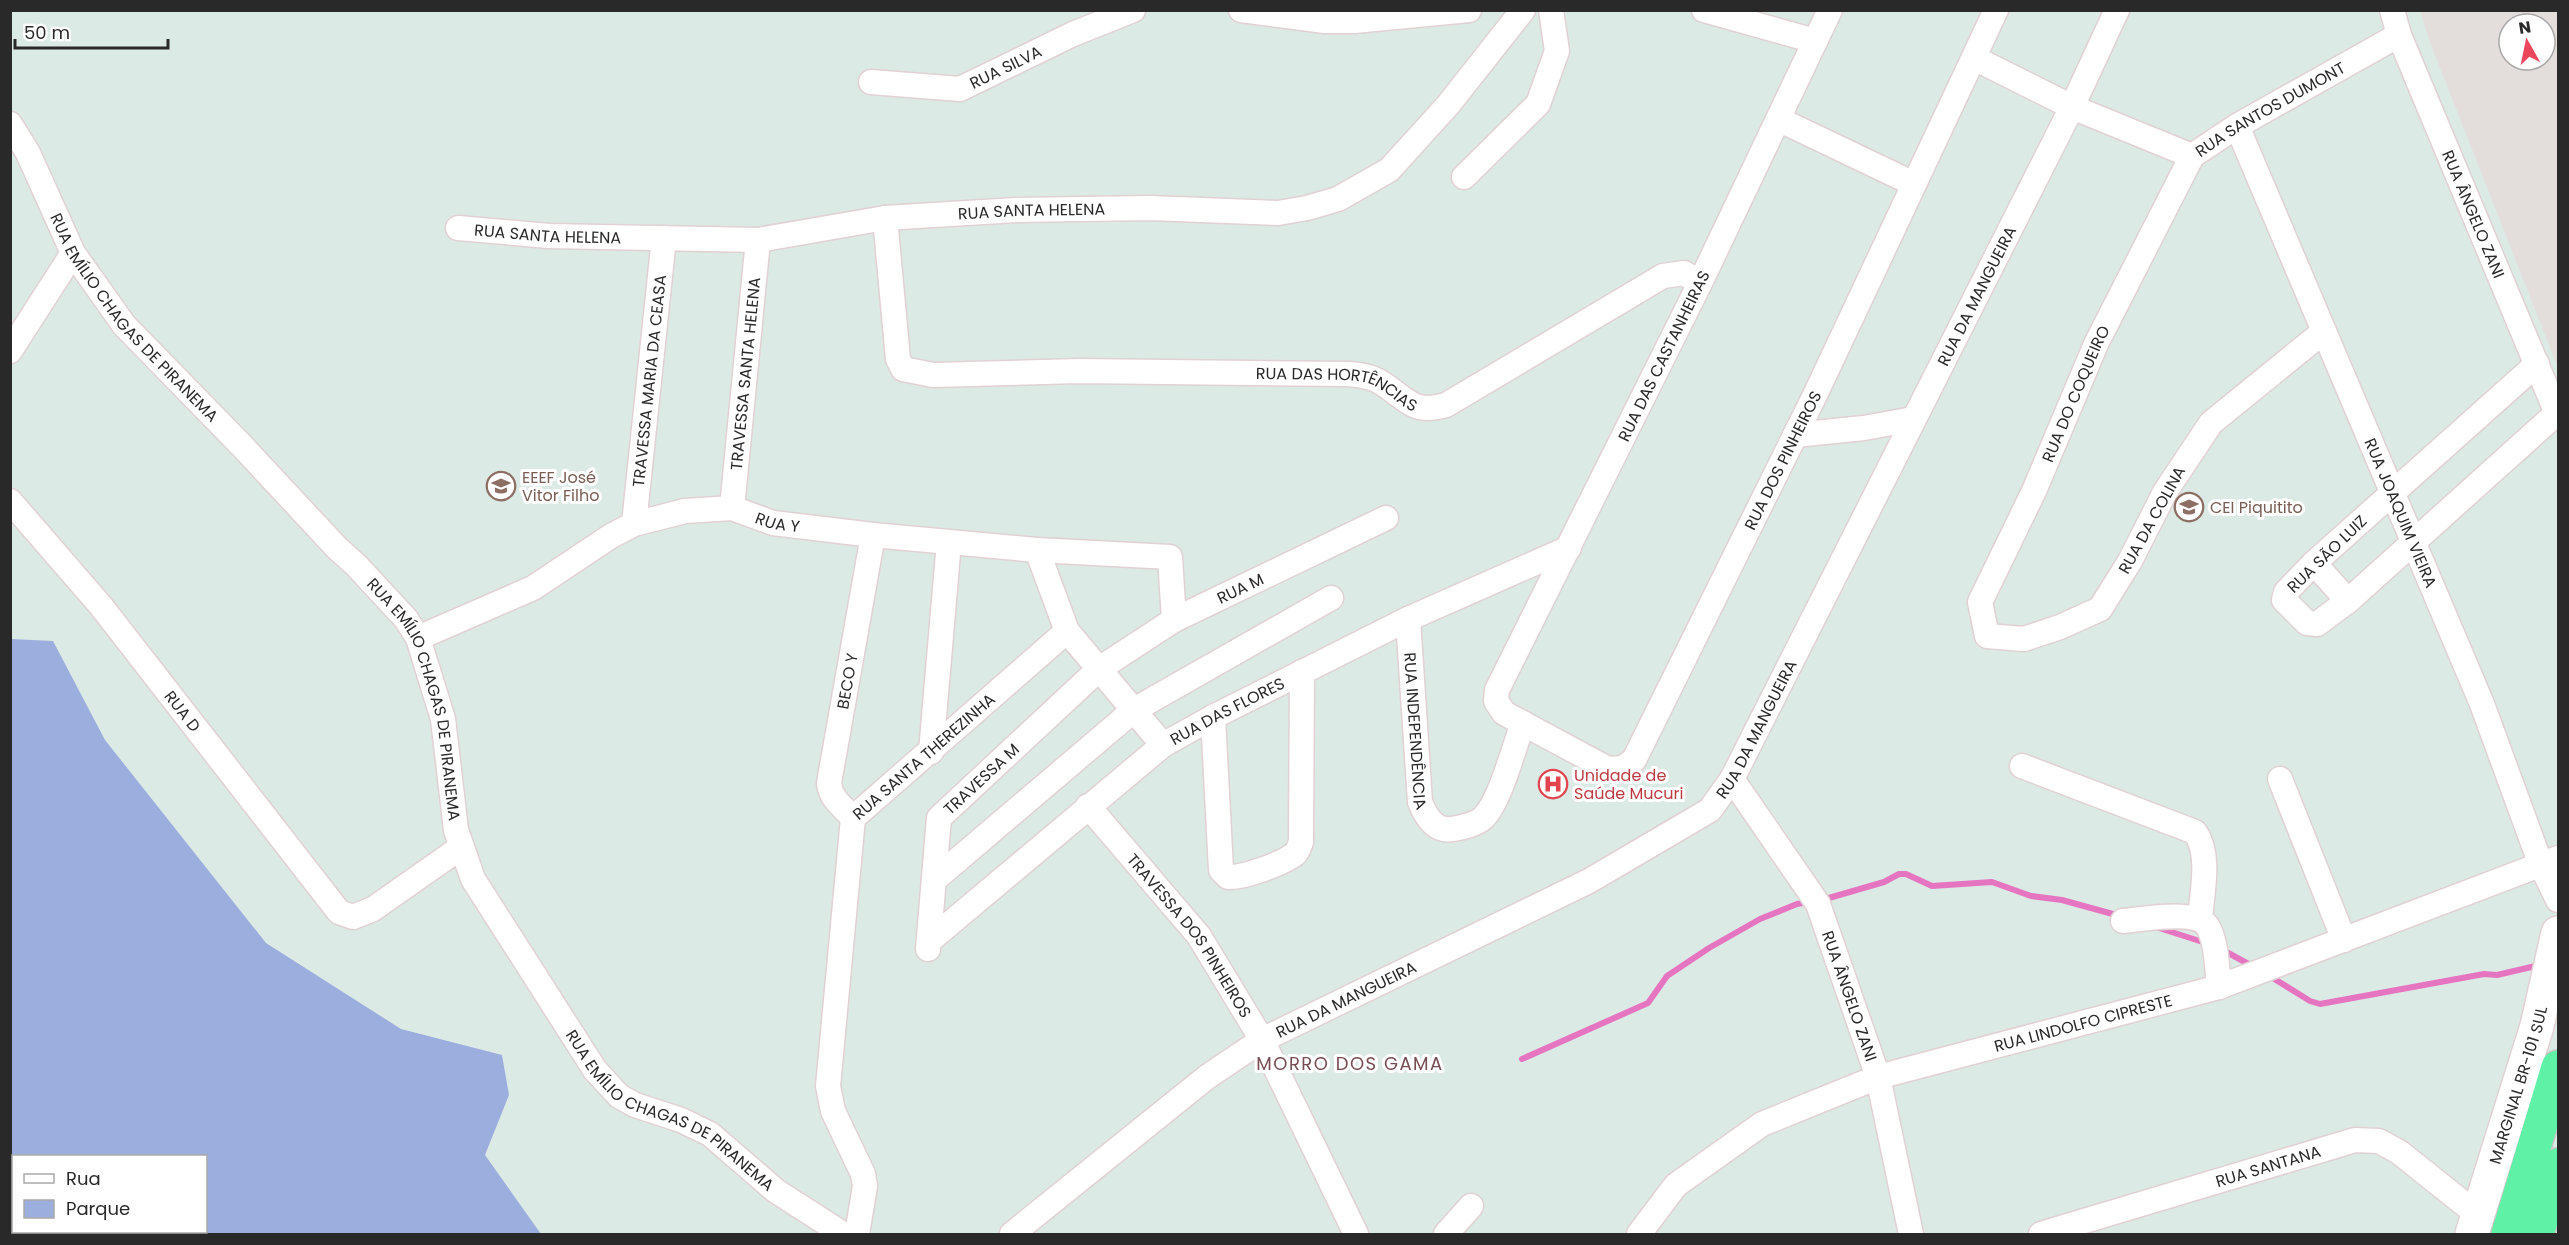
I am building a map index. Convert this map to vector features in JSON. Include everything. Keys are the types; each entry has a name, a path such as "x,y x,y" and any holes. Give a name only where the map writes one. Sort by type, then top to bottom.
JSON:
{"highway":[{"path":"2508,1234 2559,1066"},
{"path":"2537,1234 2559,1165"}],"main road":[{"name":"MARGINAL BR-101 SUL","path":"2475,1225 2538,1026 2559,933"}],"street":[{"name":"RUA SILVA","path":"871,82 960,89 1073,33 1133,10"},
{"path":"1241,10 1325,21 1354,21 1468,10"},
{"name":"RUA SANTA HELENA","path":"458,228 549,236 758,240 885,218 1016,210 1150,208 1278,213 1338,199 1389,170 1448,105 1523,10"},
{"path":"1464,177 1538,104 1557,51 1551,10"},
{"path":"1704,10 1815,41"},
{"name":"RUA DAS CASTANHEIRAS","path":"1496,700 1497,690 1700,283 1830,10"},
{"name":"RUA DOS PINHEIROS","path":"1496,700 1504,712 1608,769 1623,768 1634,760 1795,435 1996,10"},
{"name":"RUA DA MANGUEIRA","path":"1012,1234 1207,1077 1262,1040 1589,881 1710,810 1732,779 2072,107 2117,10"},
{"name":"RUA ÂNGELO ZANI","path":"2392,10 2399,35 2558,415"},
{"name":"RUA SANTOS DUMONT","path":"1974,58 2072,107 2192,156 2237,126 2399,35"},
{"path":"1778,119 1914,184"},
{"name":"RUA EMÍLIO CHAGAS DE PIRANEMA","path":"10,124 28,153 73,253 124,325 337,548 356,565 406,619 418,638 443,719 456,830 460,848 473,879 607,1086 635,1105 681,1120 710,1134 776,1191 843,1234"},
{"name":"RUA JOAQUIM VIEIRA","path":"2237,126 2550,862 2559,900"},
{"name":"RUA DO COQUEIRO","path":"1987,636 1980,602 2034,491 2096,344 2192,156"},
{"name":"RUA DAS HORTÊNCIAS","path":"885,218 898,359 903,369 933,375 1079,371 1348,374 1379,381 1410,406 1430,410 1446,405 1663,276 1684,273 1700,283"},
{"name":"TRAVESSA MARIA DA CEASA","path":"634,524 664,238"},
{"name":"TRAVESSA SANTA HELENA","path":"732,508 758,240"},
{"path":"10,351 73,253"},
{"name":"RUA DA COLINA","path":"1987,636 2024,639 2060,627 2100,609 2130,561 2165,492 2211,423 2323,332"},
{"name":"RUA SÃO LUIZ","path":"2537,364 2314,563 2286,592 2284,600 2312,625 2317,624 2348,601 2412,541 2558,415"},
{"path":"1795,435 1864,428 1913,419"},
{"name":"RUA D","path":"10,501 101,606 339,912 353,917 373,909 460,848"},
{"name":"RUA Y","path":"418,638 534,588 611,536 634,524 685,511 732,508 773,523 873,535 1170,557 1174,620"},
{"name":"RUA M","path":"1099,669 1174,620 1386,518"},
{"name":"BECO Y","path":"853,818 834,798 829,783 873,535"},
{"path":"931,752 949,542"},
{"name":"RUA DAS FLORES","path":"928,949 1088,806 1163,745 1213,717 1408,619 1569,548"},
{"path":"1038,549 1068,631 1163,745"},
{"path":"2314,563 2348,601"},
{"path":"934,880 1134,710 1331,597"},
{"name":"RUA INDEPENDÊNCIA","path":"1408,619 1420,802 1426,818 1447,830 1466,827 1482,819 1493,806 1523,723"},
{"name":"RUA SANTA THEREZINHA","path":"857,1234 865,1186 863,1174 833,1111 828,1086 853,818 1068,631"},
{"name":"TRAVESSA M","path":"928,949 939,818 1099,669"},
{"path":"1213,717 1221,870 1228,877 1239,878 1297,852 1301,842 1302,672"},
{"path":"2022,766 2195,832 2202,842 2204,854 2200,919"},
{"name":"RUA ÂNGELO ZANI","path":"1732,779 1818,904 1878,1077 1911,1234"},
{"path":"2280,779 2344,940"},
{"name":"TRAVESSA DOS PINHEIROS","path":"1088,806 1198,936 1262,1040 1356,1234"},
{"name":"RUA LINDOLFO CIPRESTE","path":"1639,1234 1677,1185 1762,1124 1878,1077 2219,987 2550,862"},
{"path":"2123,921 2189,916 2200,919 2207,926 2211,935 2219,987"},
{"name":"RUA SANTANA","path":"2041,1234 2355,1140 2379,1141 2399,1152 2475,1225"},
{"path":"1446,1234 1471,1206"}],"shaded area":[{"path":"2420,11 2558,11 2558,368 2429,40"}],"green space":[{"path":"11,639 53,641 105,740 266,943 401,1029 502,1055 509,1095 485,1155 541,1234 11,1234"}],"waterway":[{"path":"1822,900 1884,882 1899,874 1906,874 1932,886 1992,882 2031,896 2062,900 2120,916"},
{"path":"1522,1059 1648,1003 1667,976 1709,948 1760,919 1797,904 1809,902"},
{"path":"2156,927 2209,944"},
{"path":"2221,949 2254,967"},
{"path":"2268,975 2310,1001 2320,1004 2484,974 2497,975 2540,965"}],"place":[{"name":"EEEF José Vitor Filho","path":"501,486"},
{"name":"CEI Piquitito","path":"2189,507"},
{"name":"Unidade de Saúde Mucuri","path":"1553,784"}],"district":[{"name":"MORRO DOS GAMA","path":"1350,1063"}]}
